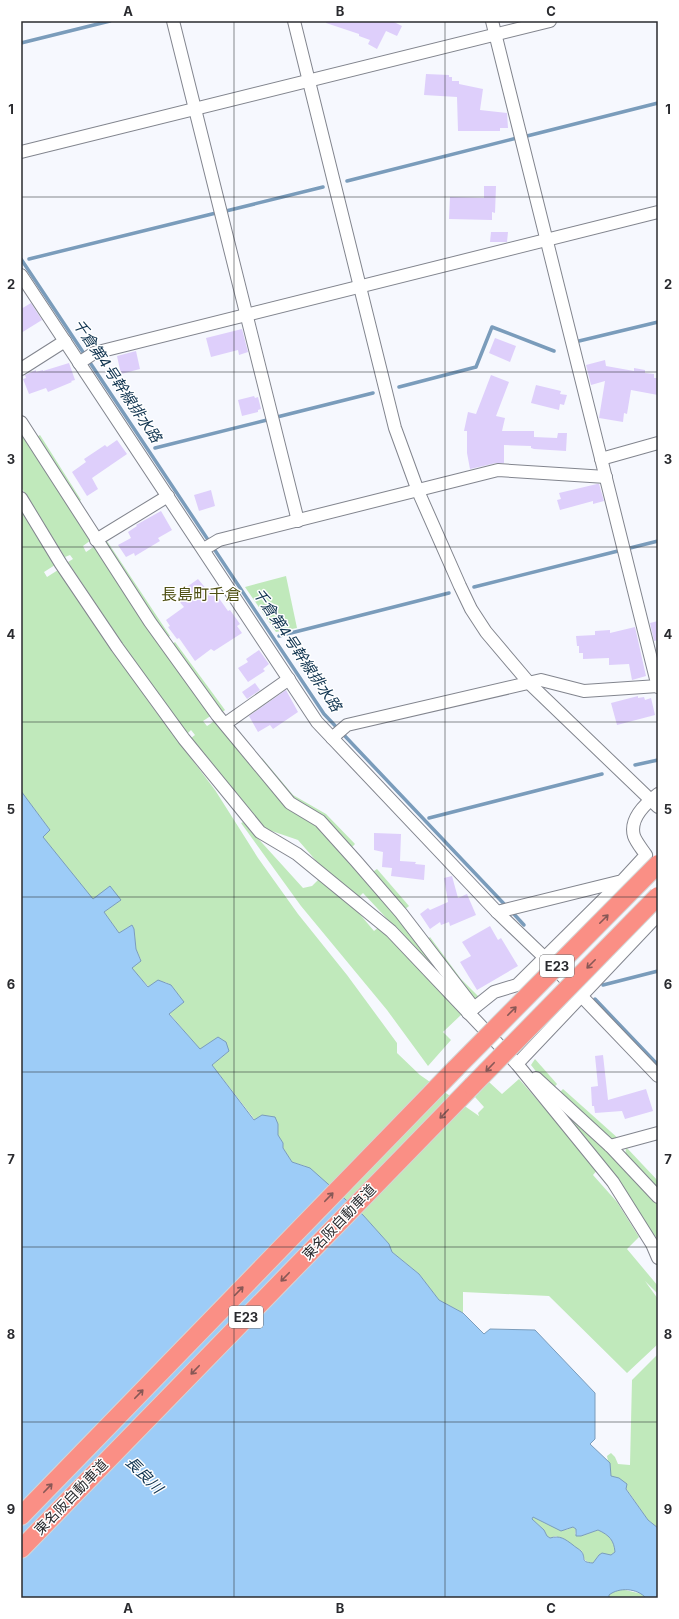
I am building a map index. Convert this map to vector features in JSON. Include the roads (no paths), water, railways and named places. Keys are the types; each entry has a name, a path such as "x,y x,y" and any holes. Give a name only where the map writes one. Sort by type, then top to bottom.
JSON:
{"highway":[{"name":"東名阪自動車道","path":"21,1516 652,860"},
{"name":"東名阪自動車道","path":"21,1549 658,896"}],"street":[{"path":"173,21 298,521"},
{"path":"294,21 395,428 418,491 471,609 486,632 530,684 656,800 634,820 634,836 652,860"},
{"path":"337,733 347,725 530,684 541,680 584,691 658,686 654,650 601,459 492,21"},
{"path":"21,152 550,21"},
{"path":"85,359 360,287 658,212"},
{"path":"21,275 65,341 85,359 168,496 209,546 289,679 317,722 337,733 505,910 544,957 658,1076"},
{"path":"21,369 65,341"},
{"path":"21,422 150,622 224,724 290,803 320,821 401,913 471,1010 613,1182 652,1244 658,1258"},
{"path":"601,459 658,443"},
{"path":"209,546 298,521 498,470 606,477"},
{"path":"96,540 168,496"},
{"path":"21,498 61,564 117,647 184,740 260,832 297,854 391,931 471,1010"},
{"path":"224,724 289,679"},
{"path":"471,1010 494,992 517,985 622,881 652,860 658,859"},
{"path":"505,910 622,881"},
{"path":"517,1064 658,914"},
{"path":"517,1064 540,1080 610,1146 658,1197"},
{"path":"610,1146 658,1133"}],"water":[{"name":"長良川","path":"21,791 50,830 43,837 93,899 110,886 121,900 104,912 119,933 132,925 134,929 136,949 141,961 132,968 148,987 158,980 171,985 184,1002 169,1014 200,1049 218,1037 226,1042 229,1051 212,1065 254,1120 262,1115 275,1117 278,1124 278,1135 283,1143 283,1148 292,1162 310,1168 363,1215 389,1244 392,1252 419,1274 439,1300 463,1313 484,1334 490,1329 535,1330 595,1393 595,1439 590,1444 610,1463 611,1476 619,1478 627,1484 626,1489 648,1520 658,1528 658,1598 646,1598 638,1592 623,1590 613,1592 609,1595 609,1598 21,1598","holes":["533,1517 561,1531 573,1527 576,1529 576,1536 581,1536 598,1530 610,1538 615,1552 611,1555 602,1553 593,1563 586,1562 583,1553 580,1550 562,1538 550,1538 532,1519"]}],"waterway":[{"path":"21,43 110,21"},
{"path":"527,136 658,103"},
{"path":"347,181 517,138"},
{"path":"226,211 323,187"},
{"path":"29,259 216,213"},
{"name":"千倉第4号幹線排水路","path":"21,259 324,714 507,907"},
{"path":"579,341 658,322"},
{"path":"399,387 476,367 492,327 554,351"},
{"path":"277,417 373,393"},
{"path":"155,448 267,420"},
{"path":"630,548 658,541"},
{"path":"474,587 618,551"},
{"path":"279,636 449,593"},
{"path":"635,765 658,760"},
{"path":"429,818 602,774"},
{"name":"千倉第4号幹線排水路","path":"512,912 524,925"},
{"name":"千倉第4号幹線排水路","path":"603,985 658,971"},
{"path":"595,999 658,1065"}],"district":[{"name":"長島町千倉","path":"201,594"}]}
